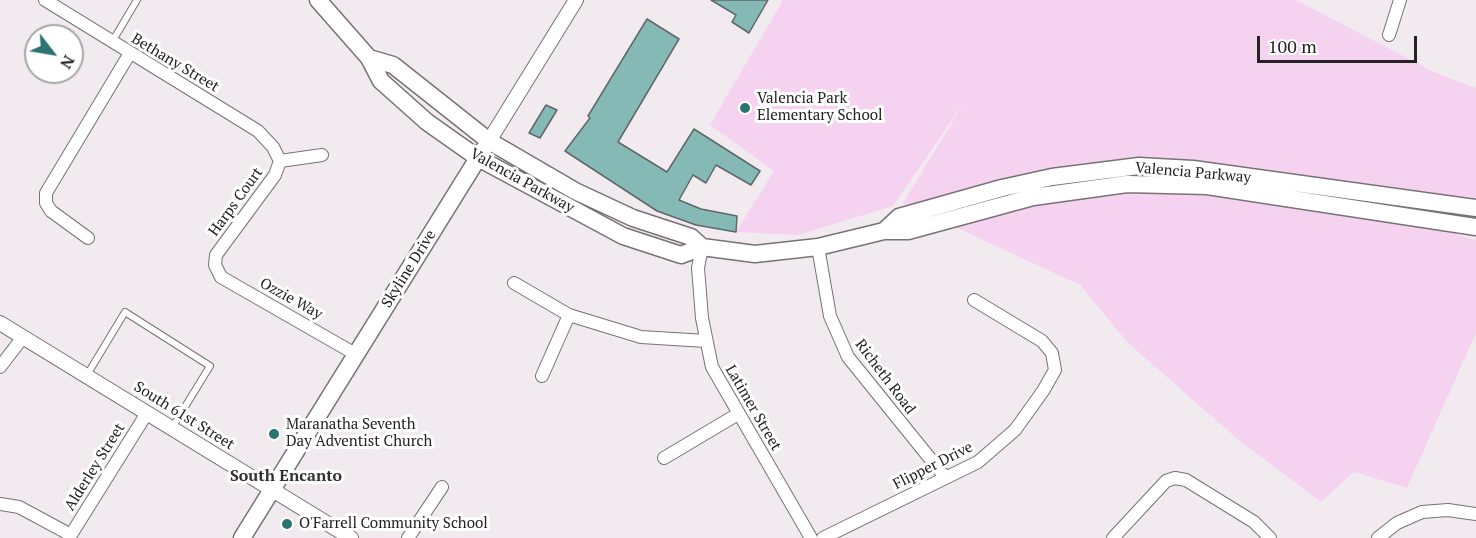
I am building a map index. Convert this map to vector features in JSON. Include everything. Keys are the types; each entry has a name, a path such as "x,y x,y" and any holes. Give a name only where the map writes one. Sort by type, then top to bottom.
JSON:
{"main road":[{"name":"Valencia Parkway","path":"318,0 369,58 381,81 427,122 478,158 623,236 681,255 702,247 755,254 818,248 884,231 908,231 1034,197 1127,184 1205,186 1476,227"},
{"name":"Valencia Parkway","path":"369,58 393,65 489,141 575,191 633,218 691,237 702,247"},
{"name":"Skyline Drive","path":"242,538 489,141"},
{"name":"Valencia Parkway","path":"884,231 899,217 1002,188 1052,177 1138,166 1193,169 1476,208"}],"street":[{"name":"Skyline Drive","path":"489,141 576,0"},
{"path":"1389,35 1400,0"},
{"name":"Bethany Street","path":"51,2 111,43 258,131 273,147 280,161"},
{"path":"88,238 51,212 46,203 46,193 130,53"},
{"name":"Harps Court","path":"215,265 216,255 275,175 280,161 322,156"},
{"name":"Latimer Street","path":"702,247 698,268 706,341 712,367 811,538"},
{"name":"Richeth Road","path":"818,248 830,316 848,357 945,477"},
{"name":"Ozzie Way","path":"215,265 220,277 357,355"},
{"path":"514,283 569,315 641,337 706,341"},
{"name":"Flipper Drive","path":"823,538 978,462 998,448 1022,420 1055,369 1052,354 1042,341 974,300"},
{"path":"542,376 569,315"},
{"name":"South 61st Street","path":"0,323 351,538"},
{"path":"0,368 23,338"},
{"name":"Alderley Street","path":"70,537 147,412"},
{"path":"664,458 738,414"},
{"path":"1113,538 1166,482 1175,478 1186,480 1254,522 1270,538"},
{"path":"408,538 442,487"},
{"path":"0,504 19,507 70,537"},
{"path":"1378,538 1397,523 1422,512 1475,511"}],"lane":[{"path":"111,43 137,0"},
{"path":"87,375 125,312 210,366 172,428"}],"shaded area":[{"path":"783,0 1296,0 1436,73 1476,88 1476,224 1454,234 1476,240 1476,333 1407,488 1354,472 1321,502 1241,442 1128,343 1080,285 903,203 965,101 893,206 798,235 736,232 774,171 710,125"}],"building":[{"path":"711,0 768,0 749,33 732,22 736,15"},
{"path":"647,19 679,39 618,142 667,172 694,129 760,171 751,185 716,165 706,183 693,175 679,200 701,209 737,216 736,232 696,225 657,211 565,151 590,118 588,116"},
{"path":"546,105 557,110 540,138 529,133"}],"place":[{"name":"Valencia Park Elementary School","path":"745,108"},
{"name":"Maranatha Seventh Day Adventist Church","path":"274,434"},
{"name":"O'Farrell Community School","path":"287,524"}],"district":[{"name":"South Encanto","path":"286,476"}]}
